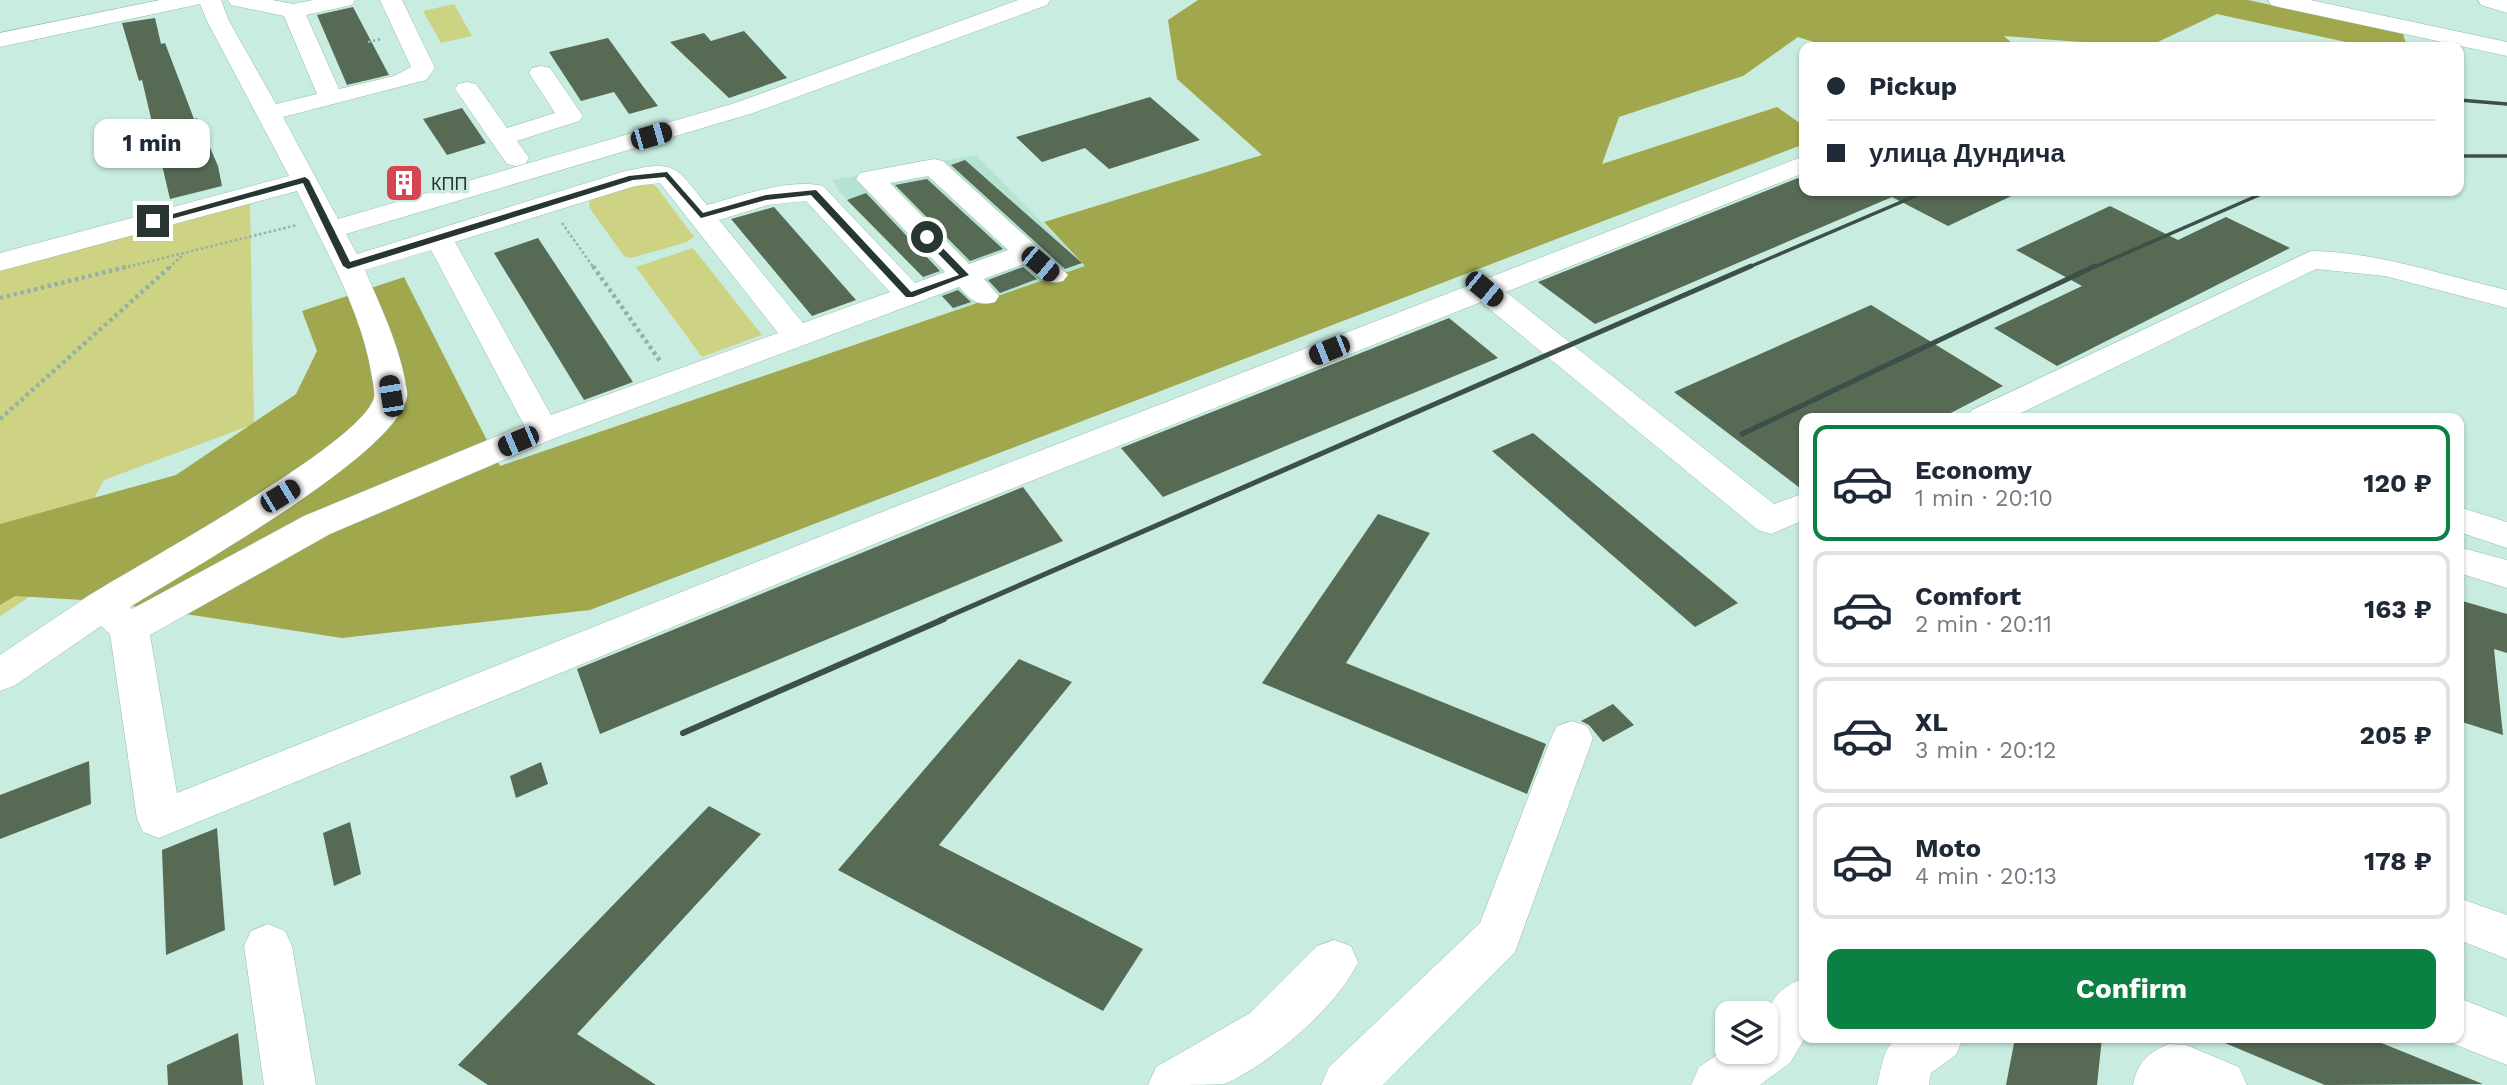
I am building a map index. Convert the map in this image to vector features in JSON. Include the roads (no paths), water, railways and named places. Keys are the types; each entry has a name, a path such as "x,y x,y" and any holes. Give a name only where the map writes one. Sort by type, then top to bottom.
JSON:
{"street":[{"path":"0,40 192,0"},
{"path":"116,617 363,436 382,416 391,396 383,347 348,266 270,113 218,21 210,0"},
{"path":"239,0 293,11 344,0"},
{"path":"270,113 417,75 422,68 391,0"},
{"path":"328,224 527,172 744,108 1039,0"},
{"path":"2279,0 2317,4 2507,49"},
{"path":"2489,0 2507,6"},
{"path":"293,11 331,98"},
{"path":"502,138 570,116 541,73"},
{"path":"467,89 527,172"},
{"path":"116,617 159,819 915,513 1799,166"},
{"path":"974,286 870,179 934,167 1053,275"},
{"path":"348,266 632,178 667,174 798,337"},
{"path":"0,262 305,180"},
{"path":"701,216 766,197 813,192 923,299"},
{"path":"439,238 543,430"},
{"path":"0,675 116,617 317,525 543,430 798,337 974,286 1027,253"},
{"path":"1994,413 2311,260 2342,259 2398,269 2507,299"},
{"path":"1484,289 1771,521 1799,507"},
{"path":"2464,521 2507,535"},
{"path":"2464,561 2507,574"},
{"path":"1347,1085 1498,937 1572,738"},
{"path":"268,946 290,1085"},
{"path":"1174,1085 1268,1030 1334,962"},
{"path":"1778,1037 1793,1009 1799,1005"},
{"path":"2464,1024 2507,1041"},
{"path":"1903,1085 1909,1059 1931,1043"},
{"path":"1717,1085 1747,1064"},
{"path":"2160,1085 2160,1079 2169,1069 2186,1070 2221,1085"}],"railway":[{"path":"2464,100 2507,104"},
{"path":"2464,156 2507,156"},
{"path":"1747,268 1915,196"},
{"path":"2092,268 2257,196"},
{"path":"940,620 1751,266"},
{"path":"1742,434 2095,266"},
{"path":"683,733 944,619"}],"place":[{"name":"КПП","path":"404,183"}]}
